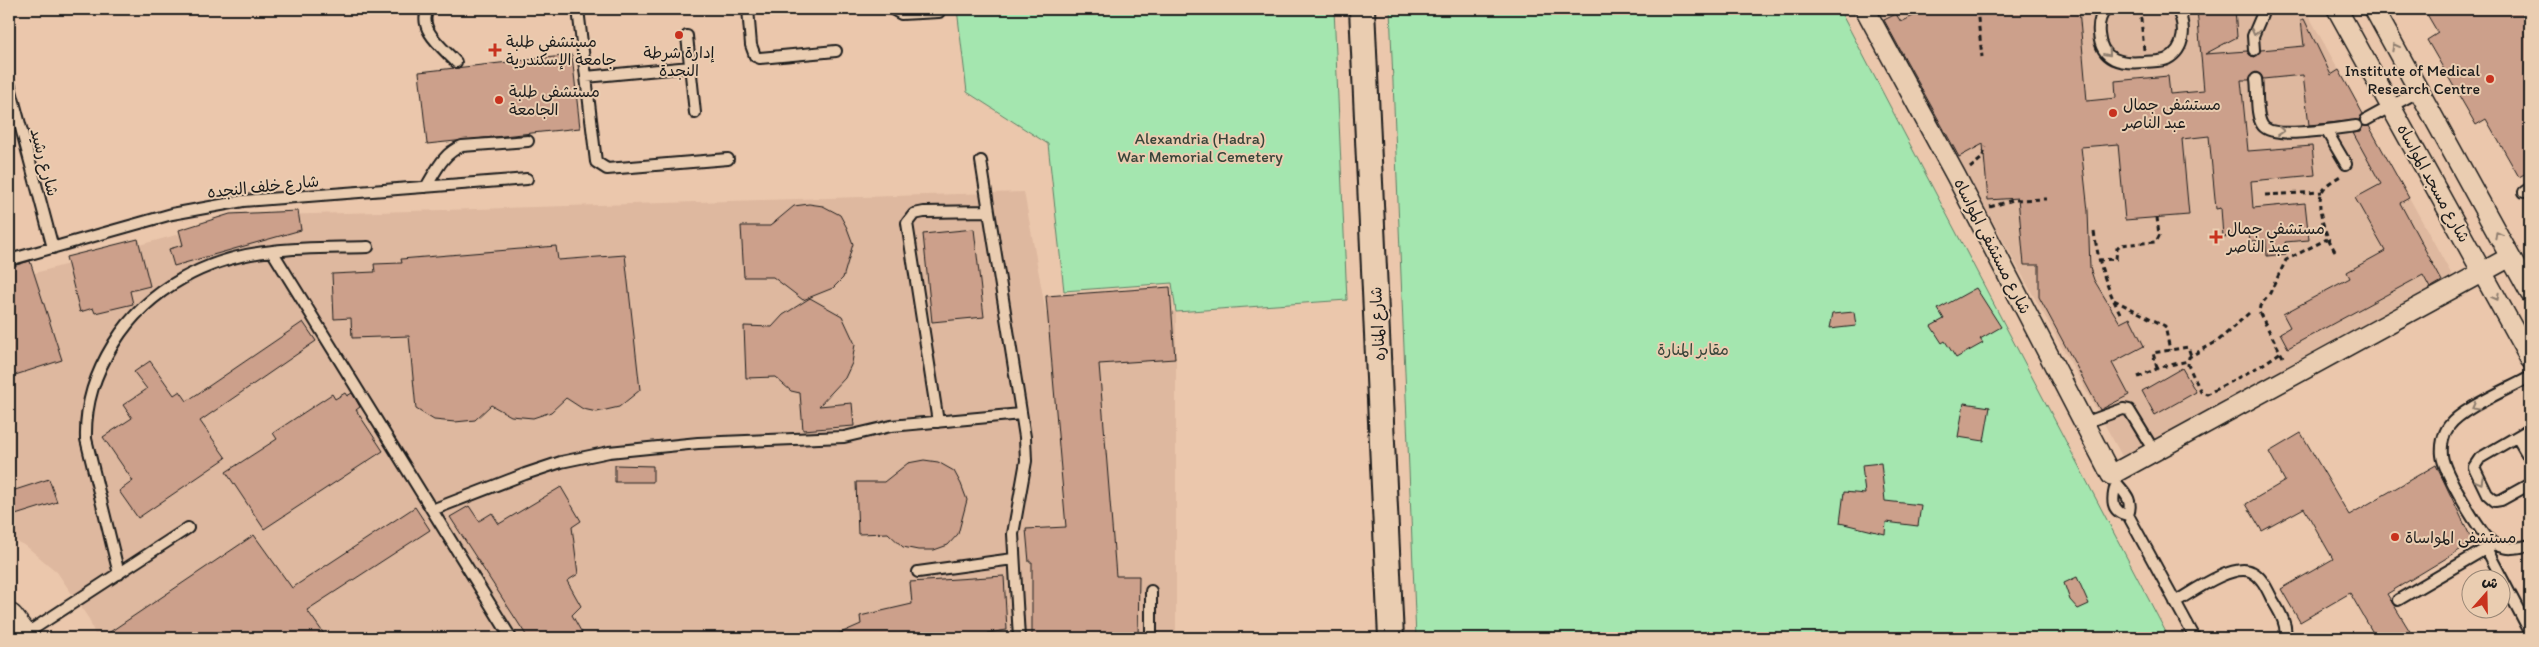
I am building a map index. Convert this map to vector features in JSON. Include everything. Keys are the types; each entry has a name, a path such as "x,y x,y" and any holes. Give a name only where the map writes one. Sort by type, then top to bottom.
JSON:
{"street":[{"name":"شارع المناره","path":"1362,9 1391,638"},
{"name":"شارع مستشفى المواساه","path":"1865,9 1976,213 2114,480"},
{"name":"شارع مسجد المواساه","path":"2337,9 2530,358"},
{"name":"شارع مسجد المواساه","path":"2374,9 2530,293"},
{"path":"2114,480 2154,452 2510,257"}],"lane":[{"path":"428,9 425,20 428,32 456,62"},
{"path":"578,9 596,162 607,169 728,159"},
{"path":"748,9 752,52 760,58 836,51"},
{"path":"892,9 901,14 939,12"},
{"path":"2106,9 2098,24 2099,37 2104,49 2112,58 2123,64 2166,60 2175,52 2181,42 2184,30 2182,18 2177,9"},
{"path":"2254,50 2253,36 2262,15"},
{"path":"687,36 695,113"},
{"path":"586,77 690,67"},
{"path":"2256,79 2260,116 2263,126 2270,130 2305,133 2356,126"},
{"name":"شارع رشيد","path":"9,83 53,248"},
{"path":"2366,120 2419,91"},
{"path":"2326,130 2348,167"},
{"path":"426,187 444,157 452,150 462,146 528,140"},
{"path":"981,161 1021,414 1026,461 1016,508 1013,559 1019,638"},
{"name":"شارع خلف النجده","path":"9,260 207,206 243,201 527,179"},
{"path":"938,422 907,223 914,214 924,212 989,211"},
{"path":"118,574 86,439 87,406 95,379 124,327 142,306 165,289 193,272 228,260 272,250 368,247"},
{"path":"272,250 511,638"},
{"path":"2529,630 2490,546 2446,470 2442,455 2442,441 2448,427 2458,416 2530,377"},
{"path":"2084,423 2122,409 2129,410 2154,452"},
{"path":"432,510 561,462 609,452 698,443 844,437 892,426 1021,414"},
{"path":"2530,429 2480,458 2474,467 2475,473 2486,494 2495,501 2501,500 2530,484"},
{"path":"2517,437 2530,459"},
{"name":"شارع مستشفى المواساه","path":"2114,480 2113,504 2119,512 2128,515 2195,638"},
{"name":"شارع مستشفى المواساه","path":"2114,480 2128,495 2130,508 2128,515"},
{"path":"19,631 118,574 188,528"},
{"path":"2398,600 2490,546 2512,549 2530,545"},
{"path":"918,572 1013,559"},
{"path":"2175,602 2225,574 2245,569 2262,579 2284,621 2285,638"},
{"path":"1150,592 1151,638"}],"path":[{"path":"1977,9 1982,57"},
{"path":"2140,9 2144,50"},
{"path":"1956,176 1978,162 1986,148"},
{"path":"2334,251 2327,239 2320,201 2322,192 2329,183 2348,167"},
{"path":"2265,195 2322,192"},
{"path":"1976,213 1996,204 2013,200 2047,199"},
{"path":"2098,260 2116,259 2117,248 2120,245 2156,242 2159,236 2157,217"},
{"path":"2094,232 2098,260 2121,315"},
{"path":"2283,357 2259,312 2260,306 2269,295 2286,260 2327,239"},
{"path":"2113,299 2165,326 2170,350"},
{"path":"2138,377 2157,368 2188,361 2191,356 2218,342 2249,314"},
{"path":"2157,368 2153,352 2188,348 2191,356"},
{"path":"2188,361 2201,392 2207,394 2262,365 2281,352"}],"shaded area":[{"name":"مستشفي جمال عبد الناصر","path":"1879,9 2305,9 2453,277 2122,456 1882,21 1877,11"},
{"path":"1024,192 1046,313 1176,312 1176,638 96,638 89,619 57,572 26,546 9,538 9,280 247,216"}],"green space":[{"name":"Alexandria (Hadra) War Memorial Cemetery","path":"957,9 1334,9 1347,300 1176,312 1172,283 1064,291 1048,144 967,92"},
{"name":"مقابر المنارة","path":"1390,9 1839,9 2169,638 1416,638"}],"building":[{"name":"مستشفى جمال عبد الناصر","path":"1927,9 2079,9 2087,101 2116,98 2115,81 2168,76 2170,94 2204,91 2197,9 2235,9 2237,37 2205,54 2247,51 2251,56 2255,57 2261,50 2304,46 2301,20 2304,19 2331,75 2339,70 2363,114 2359,120 2309,125 2303,75 2263,79 2256,72 2252,74 2249,80 2241,80 2248,151 2312,146 2315,175 2251,181 2253,208 2305,203 2309,240 2285,242 2286,254 2267,256 2266,240 2250,241 2249,234 2223,237 2221,208 2216,209 2209,136 2182,139 2189,215 2125,220 2118,144 2081,147 2088,211 2090,268 2094,280 2120,323 2130,318 2144,346 2112,363 2129,395 2100,410 2039,297 2039,265 2024,265 2018,198 1988,200 1983,144 1959,157 1884,20 1896,14 1901,22"},
{"name":"Institute of Medical Research Centre","path":"2424,9 2530,9 2530,171 2519,177 2486,119 2476,125 2427,40 2438,33"},
{"name":"مستشفى طلبة الجامعة","path":"572,55 580,128 427,144 419,72"},
{"path":"2363,126 2369,126 2409,198 2400,203 2442,281 2430,288 2423,275 2288,348 2280,333 2290,327 2283,314 2350,278 2347,272 2385,251 2355,198 2381,184 2353,133 2360,132"},
{"path":"809,204 823,206 840,215 847,228 853,244 843,278 833,288 803,300 773,277 744,277 741,226 770,226 794,206"},
{"path":"298,211 301,230 174,266 169,249 183,245 179,230 230,214"},
{"path":"974,229 984,317 932,322 923,234"},
{"path":"138,239 150,286 130,291 133,304 95,313 93,308 80,312 66,257"},
{"path":"556,246 558,260 625,255 640,390 619,407 597,412 583,409 566,398 551,412 533,418 511,416 491,405 475,420 455,422 434,420 416,409 409,336 352,338 351,318 334,319 332,274 375,272 374,264 402,263 401,259"},
{"path":"30,261 62,360 9,377 9,267"},
{"path":"1170,287 1175,359 1099,364 1116,576 1139,576 1138,638 1032,638 1032,562 1029,562 1026,529 1066,527 1046,296"},
{"path":"1976,288 2001,327 1980,339 1983,343 1956,358 1945,341 1942,343 1931,326 1944,319 1938,309"},
{"path":"810,298 842,316 855,344 852,363 845,378 819,406 852,403 854,426 803,430 800,393 791,391 775,377 746,378 744,326 772,327 783,315"},
{"path":"1854,312 1856,326 1829,329 1832,314"},
{"path":"303,322 316,341 200,421 226,458 138,518 119,491 133,481 103,437 132,418 123,405 147,389 134,372 150,361 174,395 180,391 187,401"},
{"path":"2182,368 2196,392 2155,415 2142,391"},
{"path":"345,393 347,396 352,393 360,407 356,410 383,451 264,529 226,472 277,439 273,433 332,394 335,399"},
{"path":"1964,403 1990,407 1984,441 1958,437"},
{"name":"مستشفى المواساة","path":"2301,433 2349,515 2436,465 2473,542 2387,594 2414,638 2376,638 2350,593 2300,622 2281,589 2333,559 2304,508 2262,531 2246,504 2285,481 2269,452"},
{"path":"924,460 938,462 954,471 961,484 967,500 958,534 948,545 934,550 918,550 903,547 888,533 858,534 856,482 884,482 908,463"},
{"path":"1881,463 1885,501 1921,505 1918,526 1886,522 1885,534 1840,523 1844,492 1865,494 1862,465"},
{"path":"615,465 653,466 653,482 615,482"},
{"path":"49,479 57,502 9,517 9,492"},
{"path":"561,487 581,521 572,527 578,574 567,581 581,606 572,615 582,633 574,638 528,638 450,517 469,506 479,521 492,513 499,524"},
{"path":"415,507 430,530 307,610 327,638 101,638 254,535 292,588"},
{"path":"1004,576 1007,630 988,633 989,638 829,638 861,624 860,616 912,604 910,582"},
{"path":"2077,577 2089,604 2078,609 2070,600 2064,583"}],"place":[{"name":"إدارة شرطة النجدة","path":"679,35"},
{"name":"مستشفى طلبة جامعة الإسكندرية","path":"495,50"},
{"name":"Institute of Medical Research Centre","path":"2490,79"},
{"name":"مستشفى طلبة الجامعة","path":"499,100"},
{"name":"مستشفى جمال عبد الناصر","path":"2113,113"},
{"name":"مستشفي جمال عبد الناصر","path":"2216,237"},
{"name":"مستشفى المواساة","path":"2395,537"}]}
